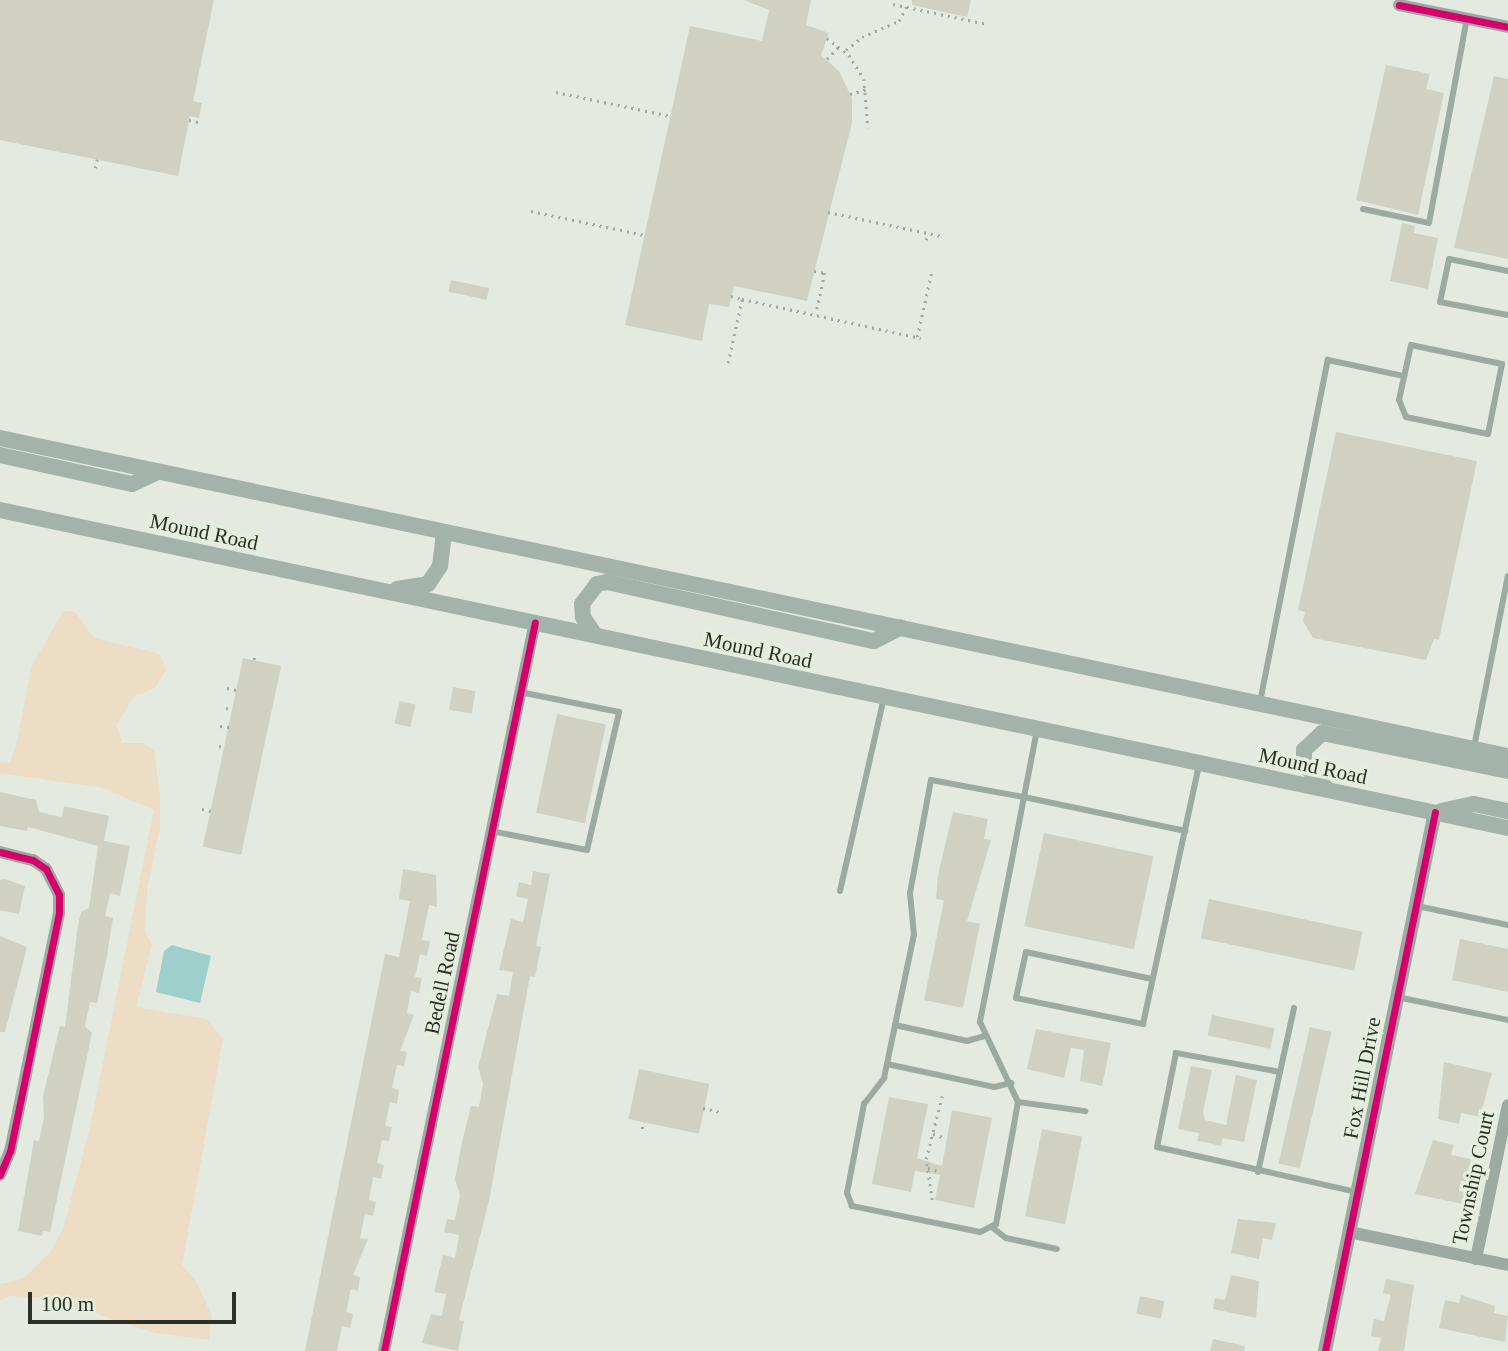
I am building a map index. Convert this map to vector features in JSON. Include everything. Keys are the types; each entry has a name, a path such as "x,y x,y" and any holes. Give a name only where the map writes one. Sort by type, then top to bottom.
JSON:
{"main road":[{"path":"0,438 1260,703 1472,756 1508,771"},
{"path":"0,456 132,484 158,472"},
{"name":"Mound Road","path":"0,510 1508,828"},
{"path":"384,591 428,584 440,566 444,532"},
{"path":"595,635 583,617 582,604 585,594 607,582 874,641 901,627"},
{"path":"1329,791 1304,764 1304,750 1322,733 1472,756 1508,756"},
{"path":"1435,812 1474,804 1508,811"}],"street":[{"path":"1408,4 1508,27"},
{"name":"Bedell Road","path":"384,1351 534,622"},
{"name":"Fox Hill Drive","path":"1325,1351 1435,812"},
{"path":"0,852 33,859 46,869 59,895 59,913 10,1152 0,1175"},
{"name":"Township Court","path":"1476,1258 1508,1105"},
{"path":"1349,1231 1508,1265"}],"lane":[{"path":"1363,209 1429,223 1467,18"},
{"path":"1508,271 1449,259 1440,302 1508,315"},
{"path":"1411,345 1502,364 1488,434 1406,417 1399,400 1404,376 1411,345"},
{"path":"1260,703 1328,360 1404,376"},
{"path":"1472,756 1508,576"},
{"path":"491,831 587,850 618,712 520,692"},
{"path":"840,891 884,698"},
{"path":"993,1228 1018,1102 1012,1083 984,1036 979,1022 1037,730"},
{"path":"1152,979 1026,953 1016,998 1143,1024 1199,764"},
{"path":"993,1228 980,1233 884,1214 856,1208 847,1199 864,1104 882,1082 914,936 910,892 931,780 1185,831"},
{"path":"1416,906 1508,926"},
{"path":"1397,997 1508,1020"},
{"path":"1258,1172 1294,1008"},
{"path":"895,1025 967,1041 984,1036"},
{"path":"1280,1072 1185,1052 1171,1062 1157,1147 1258,1172 1357,1192"},
{"path":"887,1064 995,1087 1012,1083"},
{"path":"1018,1102 1085,1111"},
{"path":"993,1228 1006,1238 1057,1249"}],"path":[{"path":"893,4 987,24"},
{"path":"845,51 862,37 899,21 906,7"},
{"path":"827,38 845,51 867,89 868,128"},
{"path":"827,59 840,45"},
{"path":"850,94 867,89"},
{"path":"556,92 671,116"},
{"path":"189,120 203,123"},
{"path":"96,167 97,159"},
{"path":"531,211 645,235"},
{"path":"828,212 939,235 936,242"},
{"path":"926,240 928,233"},
{"path":"732,296 919,338 932,270"},
{"path":"814,271 825,273 816,315"},
{"path":"728,363 742,299"},
{"path":"227,688 237,690"},
{"path":"220,726 229,727"},
{"path":"219,746 225,747"},
{"path":"202,809 211,811"},
{"path":"932,1200 927,1166 942,1096"},
{"path":"703,1108 721,1112"},
{"path":"642,1129 643,1122"},
{"path":"925,1133 945,1138"},
{"path":"919,1164 938,1171"}],"shaded area":[{"path":"63,611 75,612 94,638 160,654 166,670 155,688 134,697 116,725 123,743 143,743 154,750 160,796 160,828 147,891 145,933 152,944 136,1007 207,1019 223,1039 182,1265 196,1281 212,1316 209,1340 155,1333 47,1298 9,1296 0,1301 0,1284 23,1279 51,1251 63,1229 90,1128 154,810 103,788 0,773 0,762 10,763 18,738 31,668"}],"water":[{"path":"172,945 211,956 200,1003 156,992 164,951"}],"building":[{"path":"0,0 214,0 193,101 202,103 199,118 190,116 178,176 0,140"},
{"path":"744,0 811,0 806,25 829,33 821,55 839,71 852,98 852,123 807,301 734,286 729,307 709,304 702,341 625,325 690,26 762,41 769,10"},
{"path":"912,0 971,0 967,17 912,5"},
{"path":"1386,65 1430,74 1426,89 1444,93 1418,215 1356,200"},
{"path":"1494,76 1508,79 1508,259 1454,248"},
{"path":"1402,223 1415,226 1414,233 1438,238 1428,289 1390,281"},
{"path":"451,280 489,288 487,300 449,292"},
{"path":"1336,432 1477,461 1439,640 1434,639 1426,660 1313,638 1303,621 1305,612 1298,610"},
{"path":"243,658 281,666 241,855 203,847"},
{"path":"453,687 476,691 472,714 449,710"},
{"path":"400,701 416,705 410,727 394,723"},
{"path":"557,714 606,724 585,823 536,813"},
{"path":"0,792 36,800 39,812 62,817 64,806 109,816 104,841 130,846 120,896 110,893 105,916 113,918 106,961 97,1003 90,1002 85,1026 92,1033 50,1232 43,1231 42,1236 18,1231 34,1140 39,1141 44,1117 43,1096 60,1026 65,1027 78,925 81,912 89,908 98,846 28,827 27,831 0,826"},
{"path":"953,812 988,819 984,839 991,840 967,921 980,924 963,1008 924,1000 944,900 936,899 938,875"},
{"path":"1044,833 1154,856 1134,949 1024,926"},
{"path":"403,869 436,875 437,907 429,905 422,940 430,941 427,956 420,954 415,977 422,978 419,993 411,991 407,1013 414,1015 400,1051 407,1052 404,1066 397,1065 392,1088 399,1090 397,1104 390,1102 385,1126 392,1127 389,1141 382,1140 377,1163 384,1165 381,1179 373,1177 369,1200 376,1202 373,1216 365,1214 360,1238 368,1239 353,1275 360,1277 358,1291 351,1289 346,1312 353,1314 350,1328 342,1326 337,1351 305,1351 385,954 399,957 410,901 399,899"},
{"path":"533,871 550,874 536,946 541,947 535,977 530,976 489,1201 459,1320 464,1321 458,1351 422,1343 431,1314 442,1316 446,1294 434,1292 443,1255 455,1258 459,1235 444,1232 447,1219 455,1220 460,1195 455,1179 462,1142 471,1106 479,1107 483,1084 478,1067 497,994 509,996 513,972 499,970 511,919 523,922 528,899 516,896 519,882 531,885"},
{"path":"5,879 25,886 19,914 0,910 0,880"},
{"path":"1209,899 1363,932 1354,971 1201,938"},
{"path":"0,936 27,947 5,1032 0,1032"},
{"path":"1460,939 1508,949 1508,992 1452,980"},
{"path":"1212,1015 1275,1028 1270,1049 1208,1036"},
{"path":"1310,1027 1331,1032 1300,1168 1279,1163"},
{"path":"1036,1029 1111,1043 1102,1086 1080,1081 1084,1050 1071,1048 1064,1078 1027,1069"},
{"path":"1444,1062 1492,1073 1480,1117 1461,1113 1459,1124 1438,1119"},
{"path":"1191,1066 1212,1070 1203,1112 1205,1120 1226,1125 1236,1075 1257,1080 1244,1142 1223,1138 1221,1146 1197,1141 1199,1133 1178,1129"},
{"path":"639,1069 709,1084 699,1134 628,1119"},
{"path":"889,1097 928,1104 917,1158 942,1166 952,1110 992,1118 974,1208 935,1200 940,1175 915,1171 911,1192 872,1184"},
{"path":"1042,1129 1082,1137 1065,1224 1025,1216"},
{"path":"1433,1140 1454,1145 1451,1155 1471,1159 1463,1204 1415,1194"},
{"path":"1238,1219 1276,1223 1272,1240 1263,1238 1259,1259 1231,1253"},
{"path":"1231,1275 1259,1281 1256,1318 1213,1309 1215,1298 1225,1300"},
{"path":"1386,1279 1414,1285 1404,1351 1378,1351 1381,1338 1371,1336 1374,1319 1384,1321 1391,1295 1383,1293"},
{"path":"1461,1295 1495,1306 1494,1313 1508,1316 1505,1342 1439,1328 1445,1300 1459,1303"},
{"path":"1140,1296 1164,1301 1161,1319 1136,1314"},
{"path":"1213,1339 1245,1346 1244,1351 1210,1351"}],"cycle path":[{"path":"1399,5 1508,27"},
{"path":"384,1351 535,622"},
{"path":"1325,1351 1435,812"},
{"path":"0,852 33,860 46,869 59,895 59,913 10,1151 0,1175"}]}
